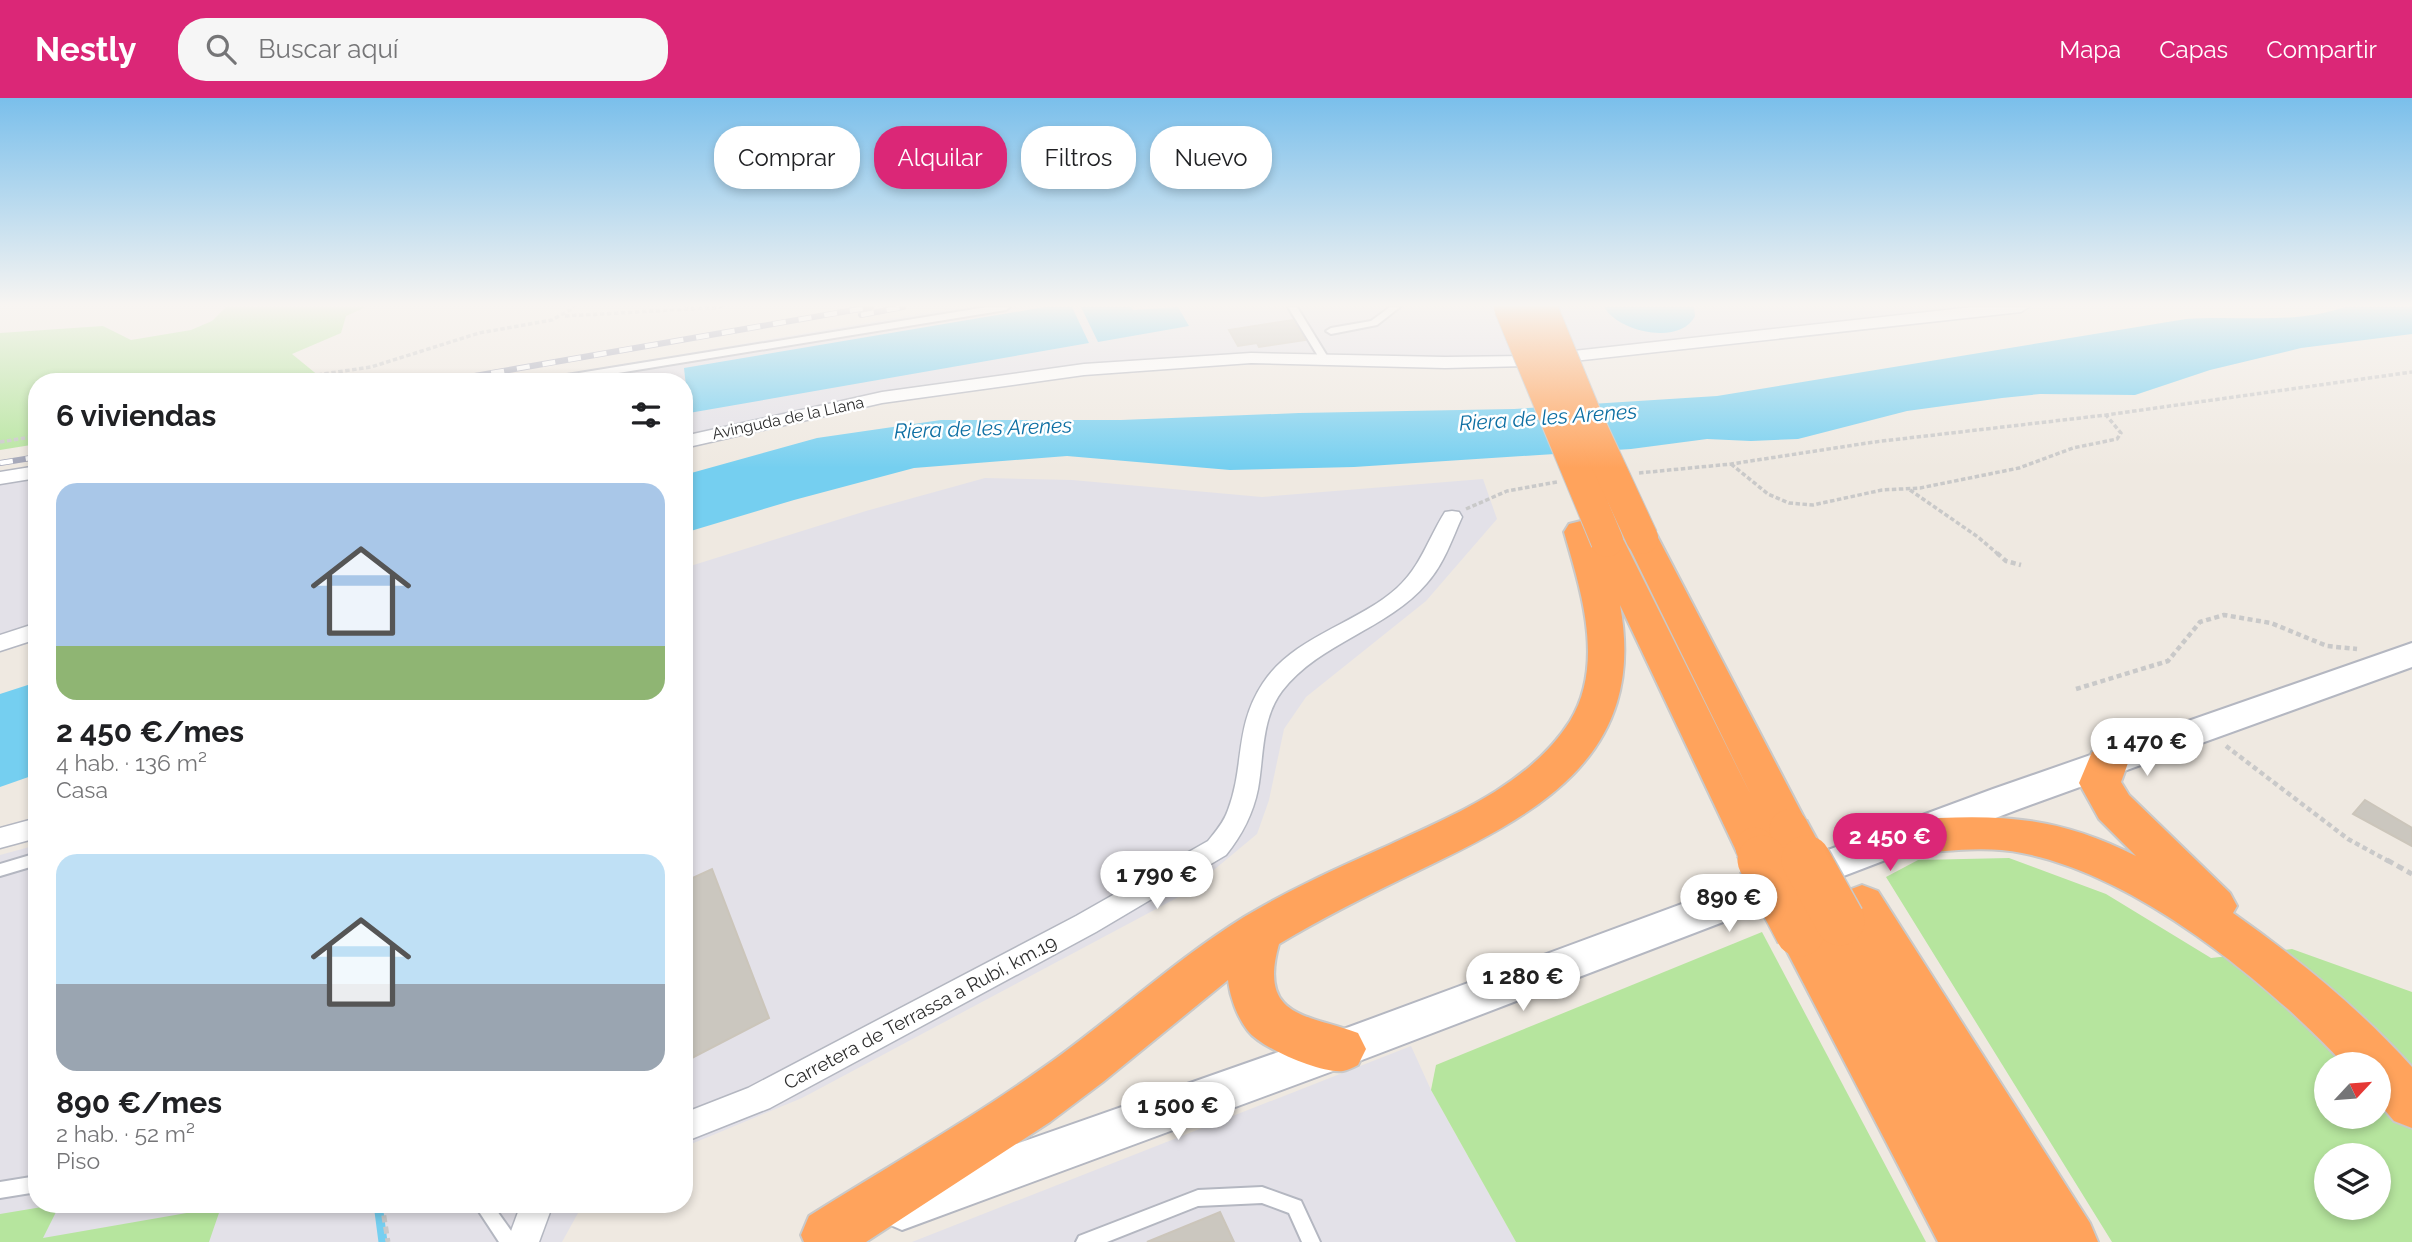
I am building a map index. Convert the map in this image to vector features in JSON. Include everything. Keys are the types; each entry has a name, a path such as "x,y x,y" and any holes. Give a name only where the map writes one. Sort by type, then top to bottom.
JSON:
{"highway":[{"path":"1531,360 1550,409 1552,437 1834,919 1968,1242"},
{"path":"818,1238 1027,1108 1094,1060 1198,975 1260,932 1331,893 1473,824 1547,775 1575,746 1598,704 1608,660 1604,612 1610,537 1586,416 1563,360"},
{"path":"1610,537 1695,647 1786,833 2023,1242"},
{"path":"2107,763 2100,783 2114,807 2365,1052"},
{"path":"1903,837 1975,833 2020,835 2089,855 2143,882 2204,918 2325,1012"},
{"path":"1834,919 2071,1242"},
{"path":"1260,932 1252,953 1249,978 1256,1001 1274,1025 1288,1034 1340,1049"},
{"path":"2391,1080 2412,1104"}],"main road":[{"path":"818,1238 1340,1049 1903,837 2411,655"}],"street":[{"name":"Avinguda de la Llana","path":"693,440 807,412 949,388 1193,361 1233,360"},
{"name":"Avinguda de la Llana","path":"1417,360 1540,360"},
{"path":"0,478 28,473"},
{"name":"Carretera de Terrassa a Rubí, km.19","path":"693,1124 759,1098 1086,925 1217,848 1228,837 1247,796 1254,730 1265,698 1275,684 1301,660 1404,594 1421,577 1452,517"},
{"path":"0,643 28,634"},
{"path":"0,838 28,830"},
{"path":"523,1242 534,1213"}],"lane":[{"path":"598,373 676,360"},
{"path":"0,870 28,862"},
{"path":"0,1190 28,1185"},
{"path":"1085,1242 1198,1198 1262,1195 1295,1207 1311,1242"},
{"path":"489,1213 510,1242"}],"path":[{"path":"330,373 371,367 392,360"},
{"path":"1634,474 1731,464 1874,442 2106,415 2412,372"},
{"path":"1731,464 1768,494 1802,505 1826,503 1882,490 1909,489 2019,468 2073,448 2117,439 2121,433 2106,415"},
{"path":"0,442 28,437"},
{"path":"1452,517 1486,498 1507,491 1568,481"},
{"path":"1909,489 1978,537 2006,561 2021,565"},
{"path":"2076,689 2168,661 2200,622 2224,615 2271,623 2327,646 2411,655"},
{"path":"2203,728 2348,839 2412,874"},
{"path":"383,1213 388,1242"}],"shaded area":[{"path":"645,360 1143,360 1101,363 877,394 693,434 693,373 570,373"},
{"path":"28,470 28,644 0,652 0,475"},
{"path":"985,478 1072,480 1262,497 1483,479 1497,519 1426,601 1306,697 1284,729 1269,800 1257,834 1186,893 802,1098 693,1143 693,565 866,511"},
{"path":"28,847 28,1213 578,1213 562,1242 0,1242 0,855"},
{"path":"1411,1046 1431,1090 1516,1242 912,1242"}],"green space":[{"path":"0,360 300,360 315,373 28,373 28,445 0,450"},
{"path":"2009,858 2106,894 2211,958 2292,949 2412,992 2412,1242 2112,1242 1886,877 1918,860"},
{"path":"1762,932 1926,1242 1516,1242 1431,1090 1436,1065"},
{"path":"28,1209 28,1213 56,1213 43,1238 187,1213 219,1213 209,1242 0,1242 0,1214"}],"water":[{"path":"729,360 990,360 693,412 693,373 685,373 684,368"},
{"name":"Riera de les Arenes","path":"1934,360 2250,360 2210,370 2135,395 2040,394 2002,398 1907,411 1798,439 1707,439 1631,449 1354,467 1230,470 1067,456 914,468 693,530 693,472 817,438 941,420 1121,420 1514,409 1717,396"},
{"path":"28,685 28,777 0,787 0,694"}],"building":[{"path":"2365,800 2412,828 2412,846 2353,814"},
{"path":"712,869 769,1018 693,1057 693,878"},
{"path":"1220,1212 1234,1242 1147,1242"}],"waterway":[{"path":"379,1213 383,1242"}],"railway":[{"path":"492,373 564,360"},
{"path":"0,463 28,458"}]}
